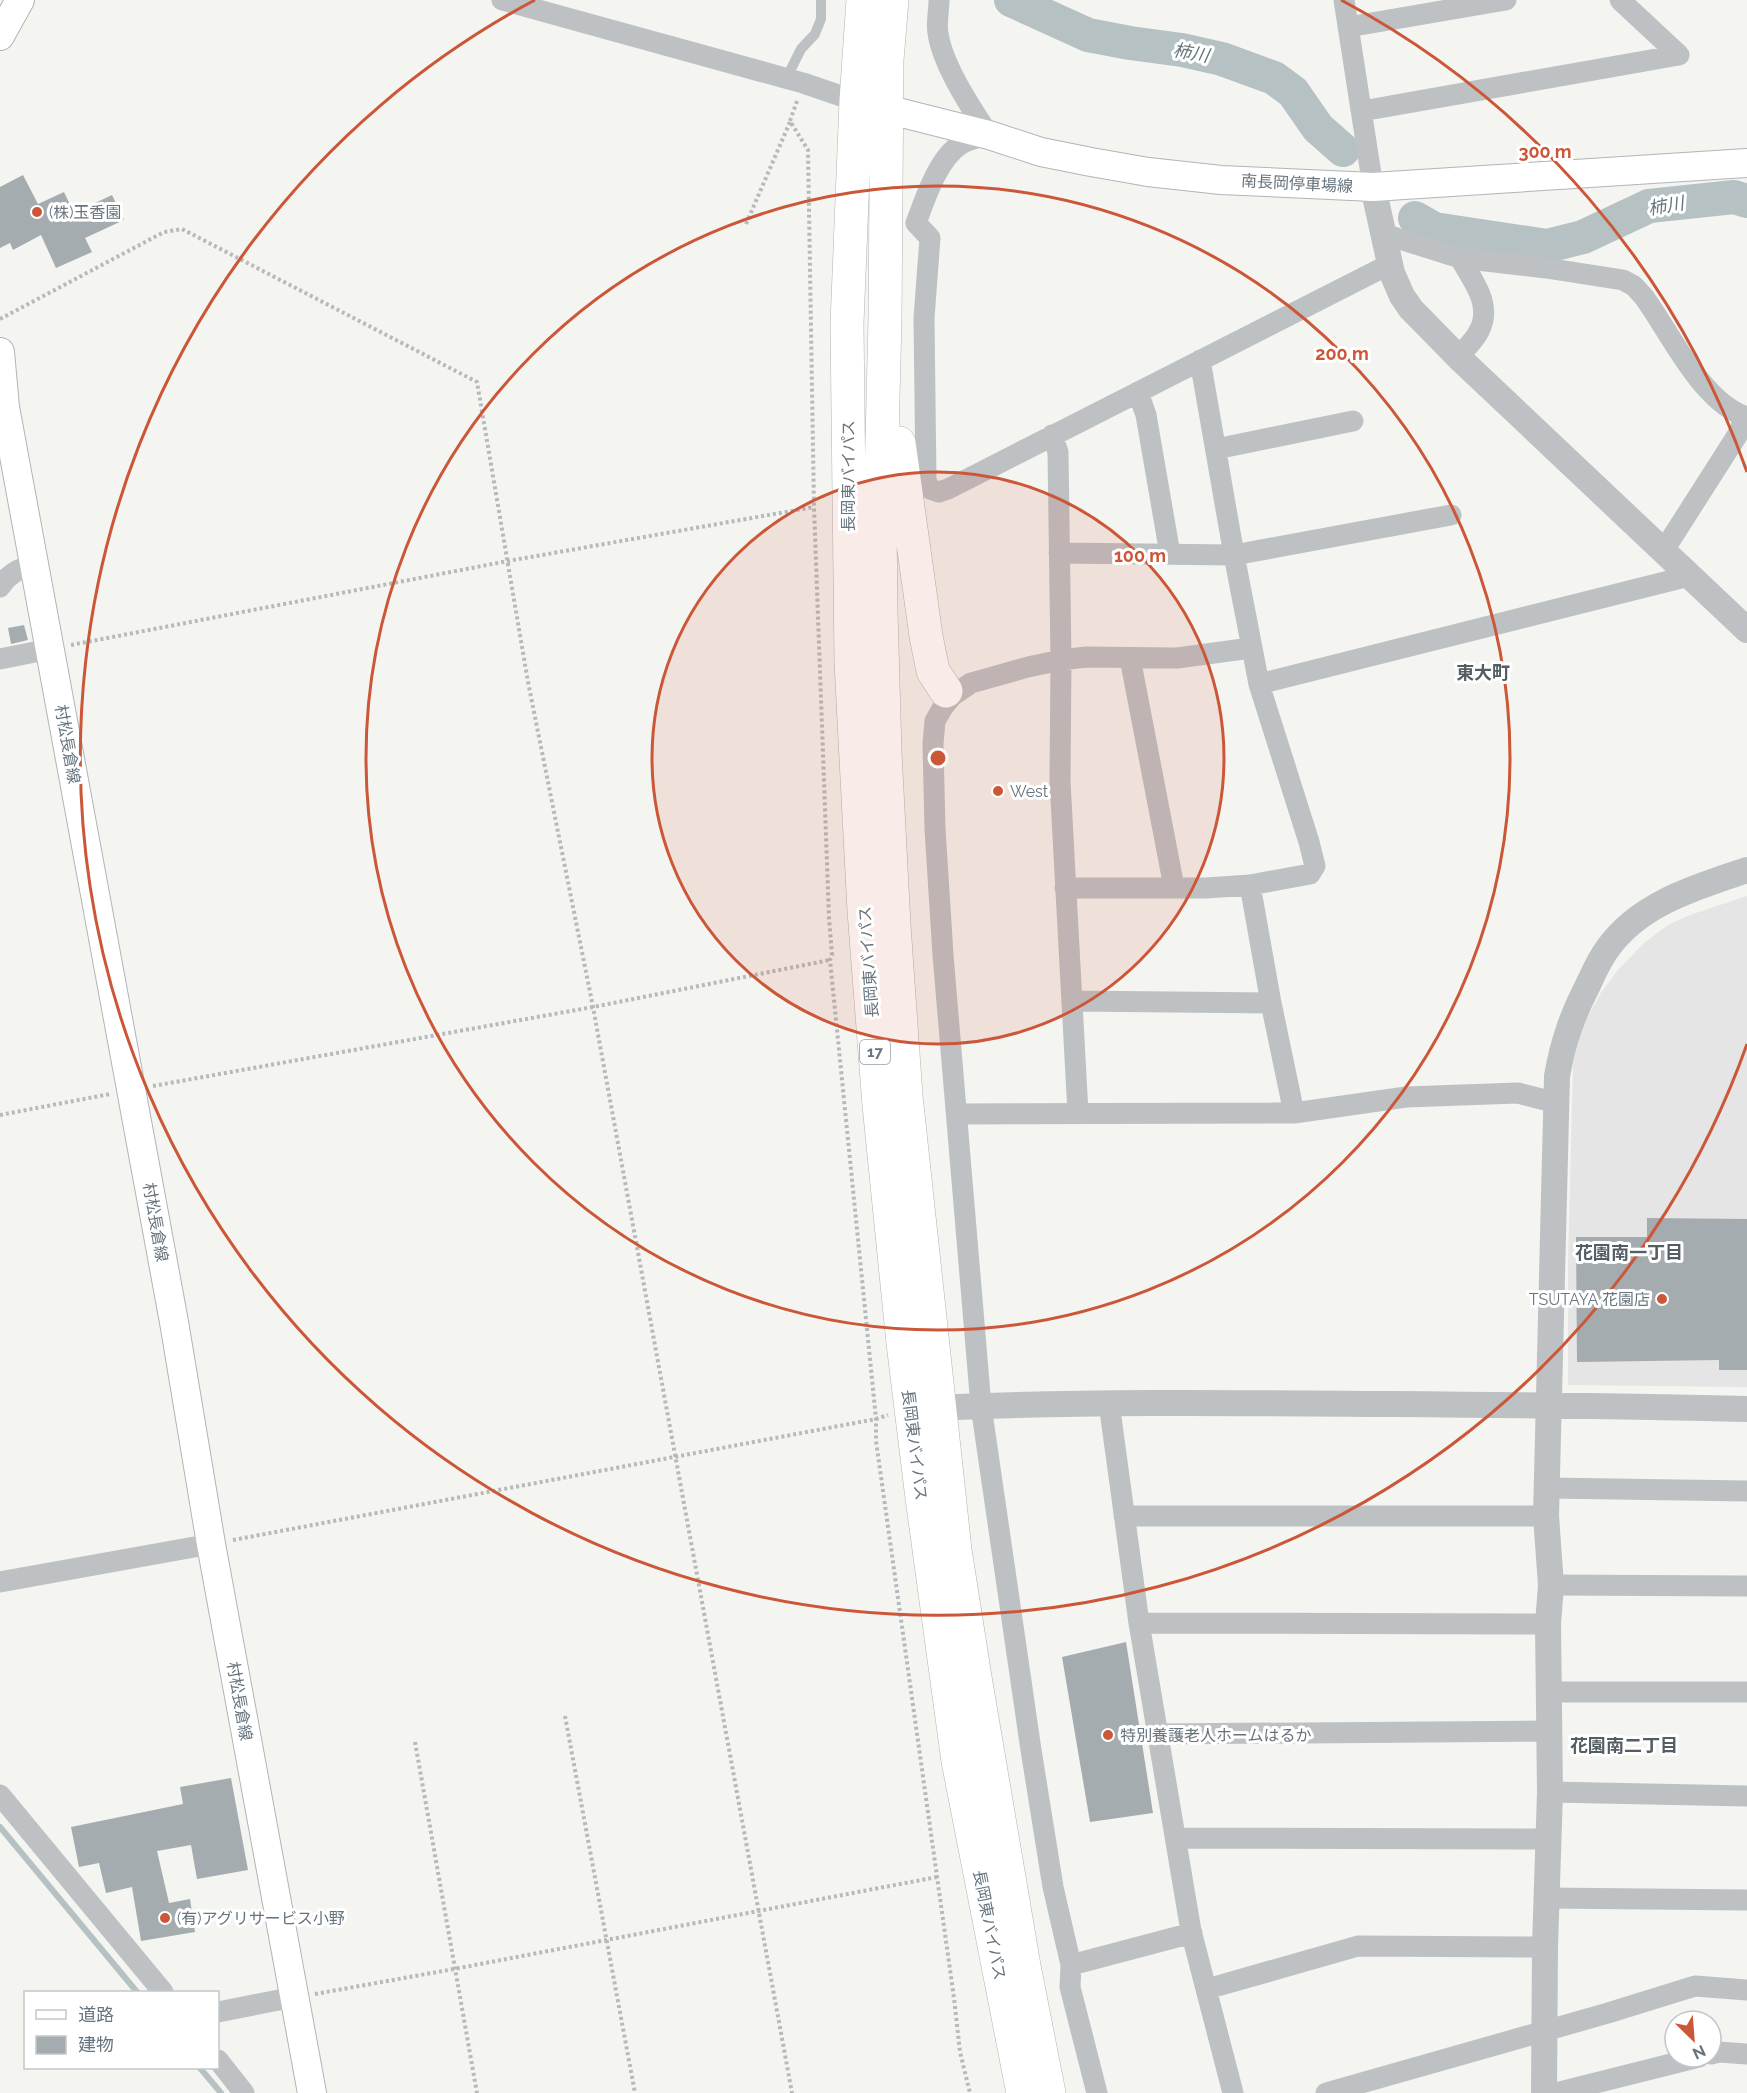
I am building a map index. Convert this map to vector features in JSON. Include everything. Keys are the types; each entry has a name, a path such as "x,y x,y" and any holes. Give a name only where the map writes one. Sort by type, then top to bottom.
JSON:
{"highway":[{"name":"長岡東バイパス","path":"862,0 855,101 847,324 850,640 856,796 879,1105 920,1486 958,1761 1023,2093"},
{"name":"長岡東バイパス","path":"892,0 887,60 885,319 880,519 881,622 894,925 906,1095 955,1551 1035,2025 1049,2093"},
{"path":"885,319 904,486 926,636 933,671 949,693"},
{"path":"958,1761 984,1968 1006,2093"},
{"path":"1035,2025 1059,2093"}],"main road":[{"path":"0,36 20,0"},
{"name":"南長岡停車場線","path":"855,101 988,135 1041,152 1148,172 1232,180 1373,187 1747,163"},
{"name":"村松長倉線","path":"0,352 5,407 33,565 174,1322 211,1544 312,2093"}],"street":[{"path":"502,0 794,81 855,101"},
{"path":"916,223 939,168 961,144 988,135 942,51 937,32 939,0"},
{"path":"1344,0 1373,187 1390,264 1406,302 1458,357 1747,630"},
{"path":"1348,27 1506,0"},
{"path":"1362,111 1679,55 1620,0"},
{"path":"886,200 916,223 930,238 924,318 927,481 930,489 939,492 1390,264"},
{"path":"1384,234 1460,258 1623,280 1634,286 1644,297 1698,378 1722,405 1746,416 1740,431 1664,550"},
{"path":"1458,357 1479,332 1485,311 1480,295 1460,258"},
{"path":"1065,888 1173,886 1206,888 1250,885 1310,874 1315,866 1259,684 1200,360"},
{"path":"1138,393 1146,416 1170,554"},
{"path":"1216,449 1353,422"},
{"path":"1052,435 1058,452 1060,781 1078,1113"},
{"path":"1059,553 1234,555 1451,515"},
{"path":"0,587 20,567 33,565"},
{"path":"1259,684 1689,576"},
{"path":"1096,2093 1070,1988 1071,1965 1053,1887 1035,1773 969,1407 966,1244 937,863 933,744 935,721 949,693 970,683 1028,667 1086,657 1178,658 1251,648"},
{"path":"0,659 50,649"},
{"path":"1130,658 1173,886"},
{"path":"1544,2093 1545,1947 1550,1792 1548,1624 1551,1585 1546,1516 1557,1076 1569,1026 1598,963 1621,933 1659,904 1747,870"},
{"path":"1250,885 1294,1113"},
{"path":"1072,1001 1271,1003"},
{"path":"957,1114 1294,1113 1406,1097 1518,1093 1557,1103"},
{"path":"969,1407 1109,1403 1548,1404 1747,1409"},
{"path":"1109,1403 1139,1623 1192,1934 1233,2093"},
{"path":"1548,1488 1747,1491"},
{"path":"1124,1516 1546,1516"},
{"path":"0,1582 211,1544"},
{"path":"1551,1585 1747,1586"},
{"path":"1139,1623 1548,1624"},
{"path":"1549,1692 1747,1692"},
{"path":"1157,1734 1548,1731"},
{"path":"1550,1792 1747,1796"},
{"path":"2,1800 162,1991"},
{"path":"1176,1838 1548,1839"},
{"path":"1546,1898 1747,1900"},
{"path":"1071,1965 1192,1934"},
{"path":"1207,1989 1358,1946 1545,1947"},
{"path":"1326,2093 1695,1986 1747,1990"},
{"path":"219,2012 294,1997"},
{"path":"1723,2052 1747,2054"},
{"path":"219,2061 244,2093"},
{"path":"1556,2093 1663,2066"}],"lane":[{"path":"794,81 801,49 815,34 821,19 821,0"}],"path":[{"path":"746,224 790,121 794,81"},
{"path":"790,121 808,150 814,507 831,960 876,1419 876,1441 960,2052 970,2093"},
{"path":"0,319 164,232 182,229 477,382 540,744 593,1007 792,2093"},
{"path":"50,649 508,561 814,507"},
{"path":"0,1115 131,1089 593,1007 831,960"},
{"path":"211,1544 675,1458 876,1419 892,1413"},
{"path":"565,1716 635,2093"},
{"path":"415,1742 477,2093"},
{"path":"294,1997 454,1969 937,1877"}],"shaded area":[{"path":"1747,896 1747,1387 1568,1385 1568,1266 1573,1063 1582,1028 1600,994 1618,970 1644,943 1668,925 1690,915"}],"building":[{"path":"23,175 38,204 64,192 74,213 112,195 124,220 85,238 92,252 56,268 41,235 13,250 10,243 0,248 0,187"},
{"path":"24,625 28,640 11,644 8,628"},
{"name":"TSUTAYA 花園店","path":"1647,1218 1747,1219 1747,1370 1719,1370 1719,1360 1577,1362 1576,1237 1647,1237"},
{"name":"特別養護老人ホームはるか","path":"1126,1642 1153,1813 1090,1822 1062,1657"},
{"path":"231,1778 248,1870 197,1879 191,1845 157,1851 169,1903 190,1899 195,1932 141,1941 132,1887 106,1893 99,1863 79,1867 71,1827 183,1804 180,1787"}],"waterway":[{"name":"柿川","path":"1011,0 1088,35 1182,50 1222,59 1274,78 1293,92 1318,128 1343,150"},
{"name":"柿川","path":"1415,218 1434,229 1547,246 1583,237 1649,206 1734,197 1747,201"},
{"path":"0,1827 136,1991"},
{"path":"201,2069 221,2093"}],"place":[{"name":"(株)玉香園","path":"37,212"},
{"name":"West","path":"998,791"},
{"name":"TSUTAYA 花園店","path":"1662,1299"},
{"name":"特別養護老人ホームはるか","path":"1108,1735"},
{"name":"(有)アグリサービス小野","path":"165,1918"}],"district":[{"name":"東大町","path":"1483,673"},
{"name":"花園南一丁目","path":"1629,1253"},
{"name":"花園南二丁目","path":"1624,1746"}]}
